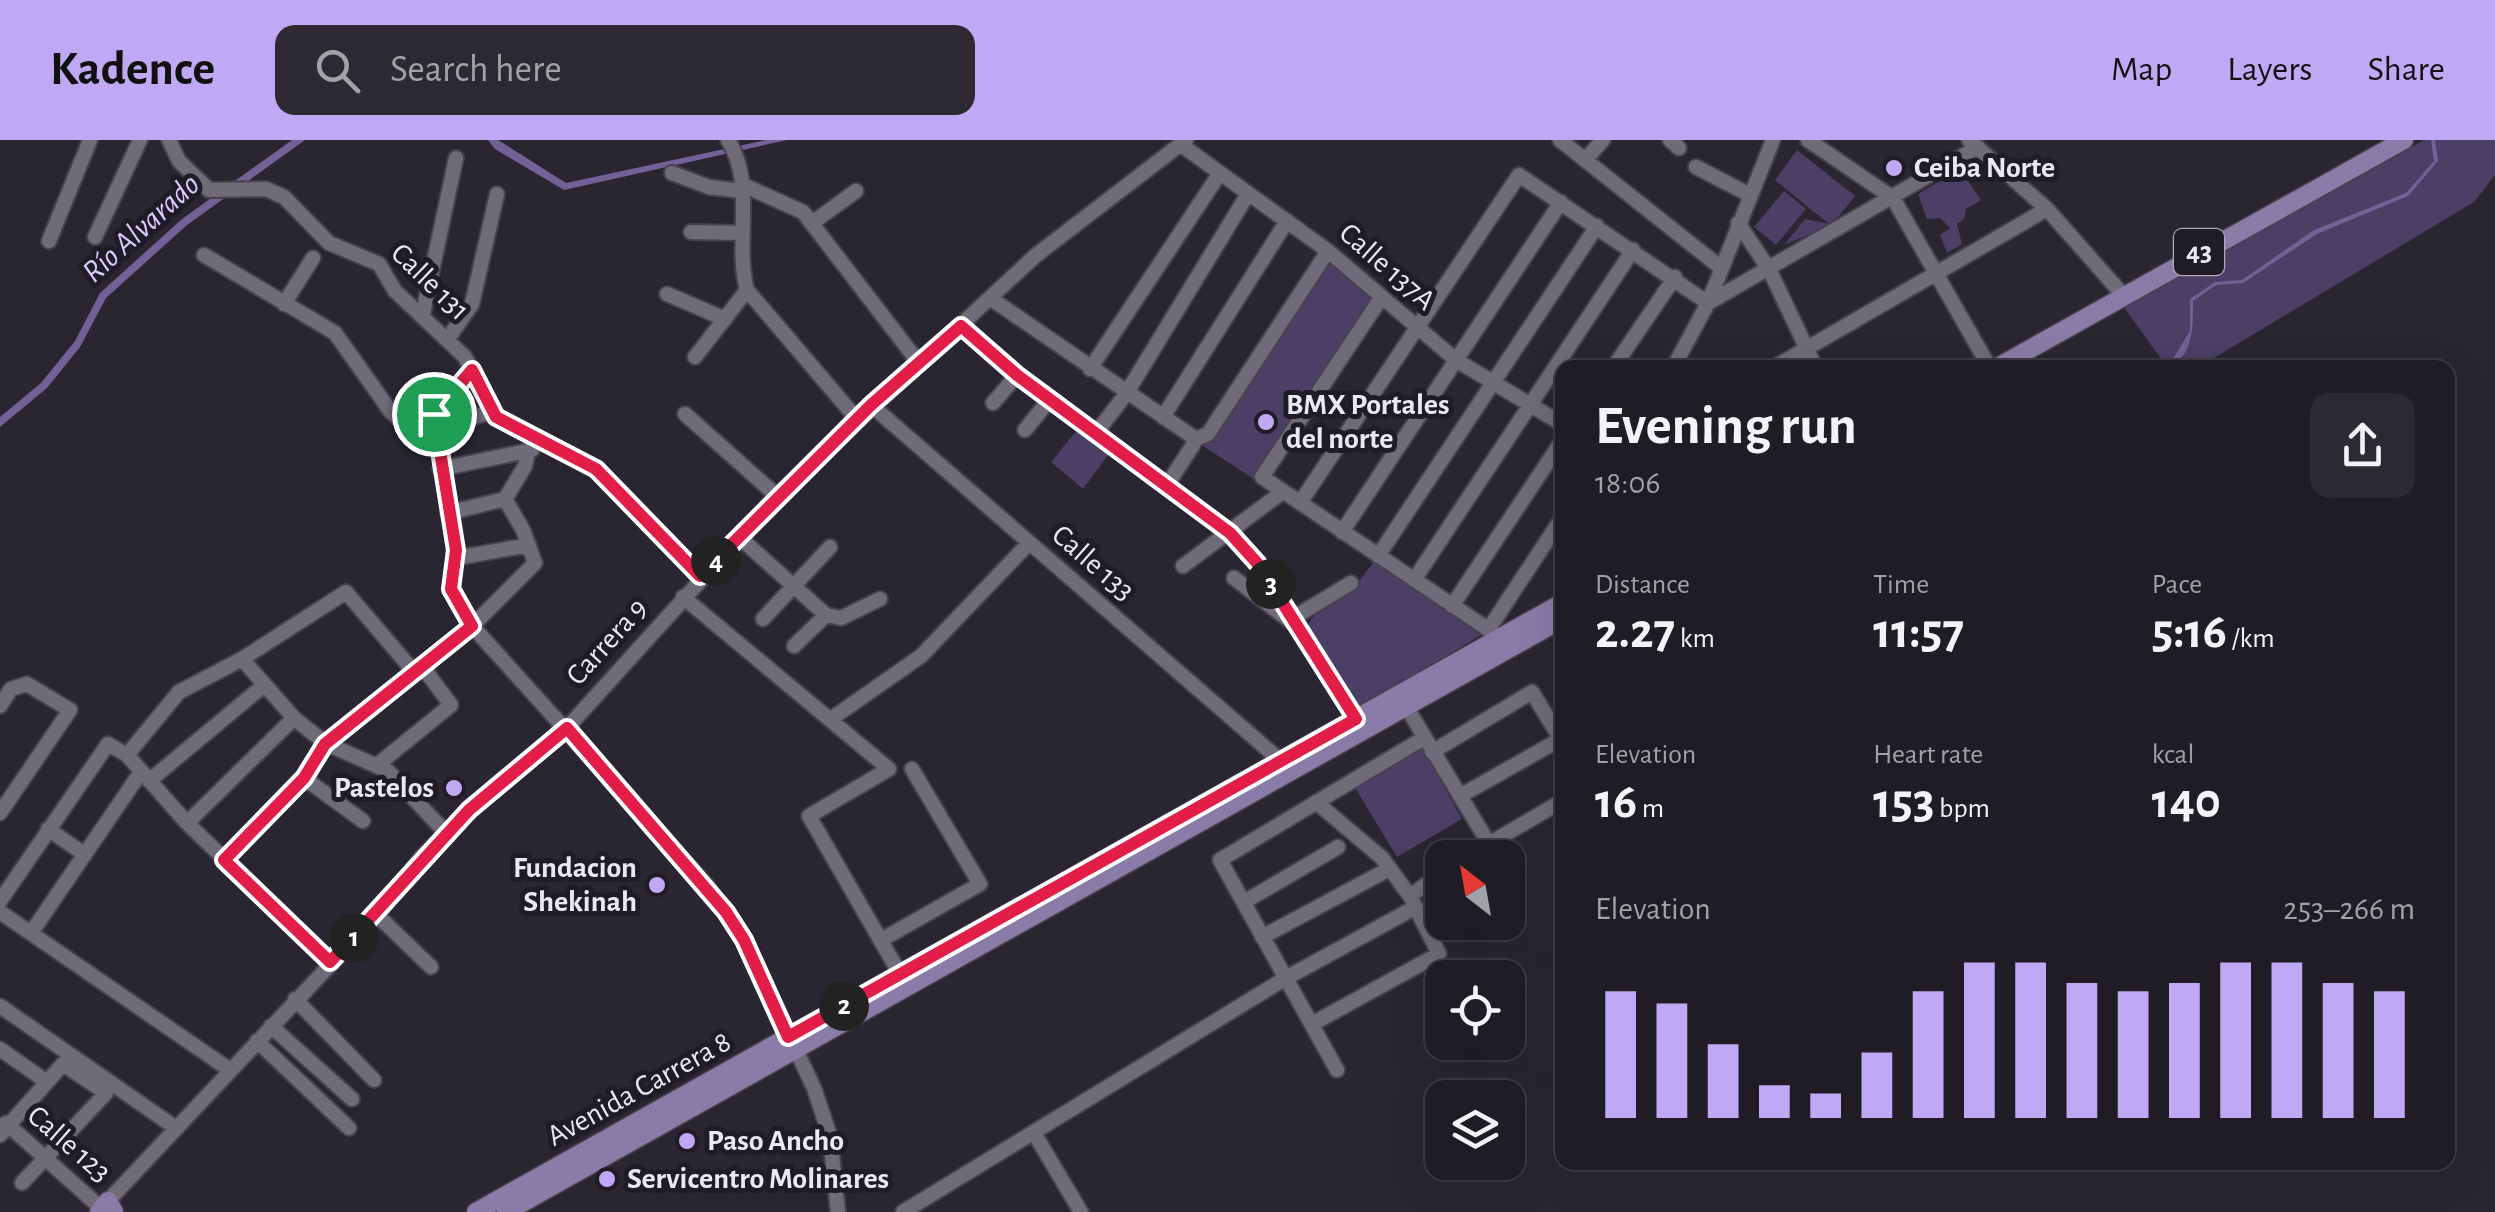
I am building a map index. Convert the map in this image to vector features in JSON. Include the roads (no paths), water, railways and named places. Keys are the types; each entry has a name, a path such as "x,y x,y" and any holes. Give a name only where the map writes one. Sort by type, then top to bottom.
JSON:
{"main road":[{"name":"43","path":"2007,360 2404,140"},
{"name":"Avenida Carrera 8","path":"506,1212 791,1044 900,974 1356,719 1494,634 1555,607"},
{"name":"Avenida Carrera 8","path":"476,1212 1407,708 1555,623"}],"street":[{"path":"49,242 90,140"},
{"path":"95,238 140,140"},
{"path":"1560,140 1720,267"},
{"path":"1585,160 1603,140"},
{"path":"1677,360 1708,303 1773,140"},
{"path":"1808,140 1893,198 1988,360"},
{"name":"Calle 131","path":"167,141 193,177 209,190 266,188 284,196 329,243 379,264 395,291 449,338 472,370 492,412"},
{"name":"Calle 137A","path":"1183,142 1328,251 1456,360 1555,419"},
{"name":"Carrera 9","path":"106,1208 377,914 446,833 496,784 567,728 700,576 777,496 990,298 1094,208 1183,142"},
{"path":"1708,303 1893,198 1973,143 2047,209 2123,295"},
{"path":"732,145 742,188 741,270 747,290 857,419"},
{"path":"423,313 456,158"},
{"path":"1696,167 1750,194"},
{"path":"672,173 710,187 742,188 803,212 918,363"},
{"path":"1090,369 1220,173"},
{"path":"1300,503 1519,175 1708,303"},
{"path":"812,223 856,191"},
{"path":"449,338 472,304 497,194"},
{"path":"1096,434 1126,394 1248,194"},
{"path":"1342,532 1561,202"},
{"path":"1786,360 2047,209"},
{"path":"1164,417 1287,221"},
{"path":"1738,223 1769,269 1812,360"},
{"path":"1378,556 1597,226"},
{"path":"691,232 742,233"},
{"path":"1560,360 1633,250"},
{"path":"990,298 1196,439 1208,434 1328,251"},
{"path":"204,255 345,343 391,412 404,423 492,412 546,447 605,477 700,576"},
{"path":"284,304 313,258"},
{"path":"1617,360 1674,277"},
{"path":"696,356 747,290"},
{"path":"667,294 724,319"},
{"path":"1380,298 1264,479 1494,634 1555,530"},
{"path":"961,326 1017,375 1230,533 1258,564 1356,719"},
{"path":"1414,580 1555,368"},
{"path":"472,370 436,421 456,558 451,589 472,626 567,728 726,912 744,940 830,1136 838,1212"},
{"path":"993,403 1017,375"},
{"path":"1025,430 1050,399"},
{"name":"Calle 133","path":"871,405 1281,761"},
{"path":"685,414 777,496"},
{"path":"1167,485 1193,445"},
{"path":"440,469 546,447"},
{"path":"448,513 505,499 525,466 528,451"},
{"path":"1452,606 1555,452"},
{"path":"1183,566 1276,496"},
{"path":"224,860 304,778 325,744 472,626 534,563 505,499"},
{"path":"739,538 826,615 841,618 880,599"},
{"path":"830,720 921,656 1028,544"},
{"path":"456,558 529,545"},
{"path":"763,619 830,547"},
{"path":"1234,578 1296,623"},
{"path":"1296,623 1350,583"},
{"path":"127,756 179,692 242,660 343,593 352,595 451,705 376,766"},
{"path":"684,597 888,770 812,813 810,820 900,974"},
{"path":"794,646 826,615"},
{"path":"242,660 294,718 325,744 376,766 401,782 446,833"},
{"path":"0,706 21,685 28,684 70,710 0,813"},
{"path":"31,933 84,854 145,776 263,686"},
{"path":"1432,752 1532,692 1555,729"},
{"path":"1407,708 1487,840"},
{"path":"186,823 294,718"},
{"path":"1337,1070 1220,860 1424,738"},
{"path":"0,901 108,744 127,756 186,823 330,962"},
{"path":"1460,796 1555,744"},
{"path":"881,940 980,884 912,769"},
{"path":"304,778 363,820"},
{"path":"1312,1024 1439,954 1413,902 1390,868 1316,802"},
{"path":"1492,840 1555,805"},
{"path":"48,829 84,854"},
{"path":"1244,902 1338,846"},
{"path":"1262,937 1390,868"},
{"path":"902,1212 1413,902 1425,890"},
{"path":"0,912 230,1070"},
{"path":"377,914 432,966"},
{"path":"296,1000 374,1080"},
{"path":"0,1006 176,1128"},
{"path":"271,1026 352,1100"},
{"path":"257,1041 349,1128"},
{"path":"0,1049 47,1082"},
{"path":"4,1127 63,1064 106,1093 22,1184"},
{"name":"Calle 123","path":"4,1127 106,1208"},
{"path":"1034,1133 1081,1212"}],"place":[{"name":"Ceiba Norte","path":"1894,168"},
{"name":"BMX Portales del norte","path":"1266,422"},
{"name":"Pastelos","path":"454,788"},
{"name":"Fundacion Shekinah","path":"657,885"},
{"name":"Paso Ancho","path":"687,1141"},
{"name":"Servicentro Molinares","path":"607,1179"}],"water label":[{"name":"Río Alvarado","path":"141,228"}]}
